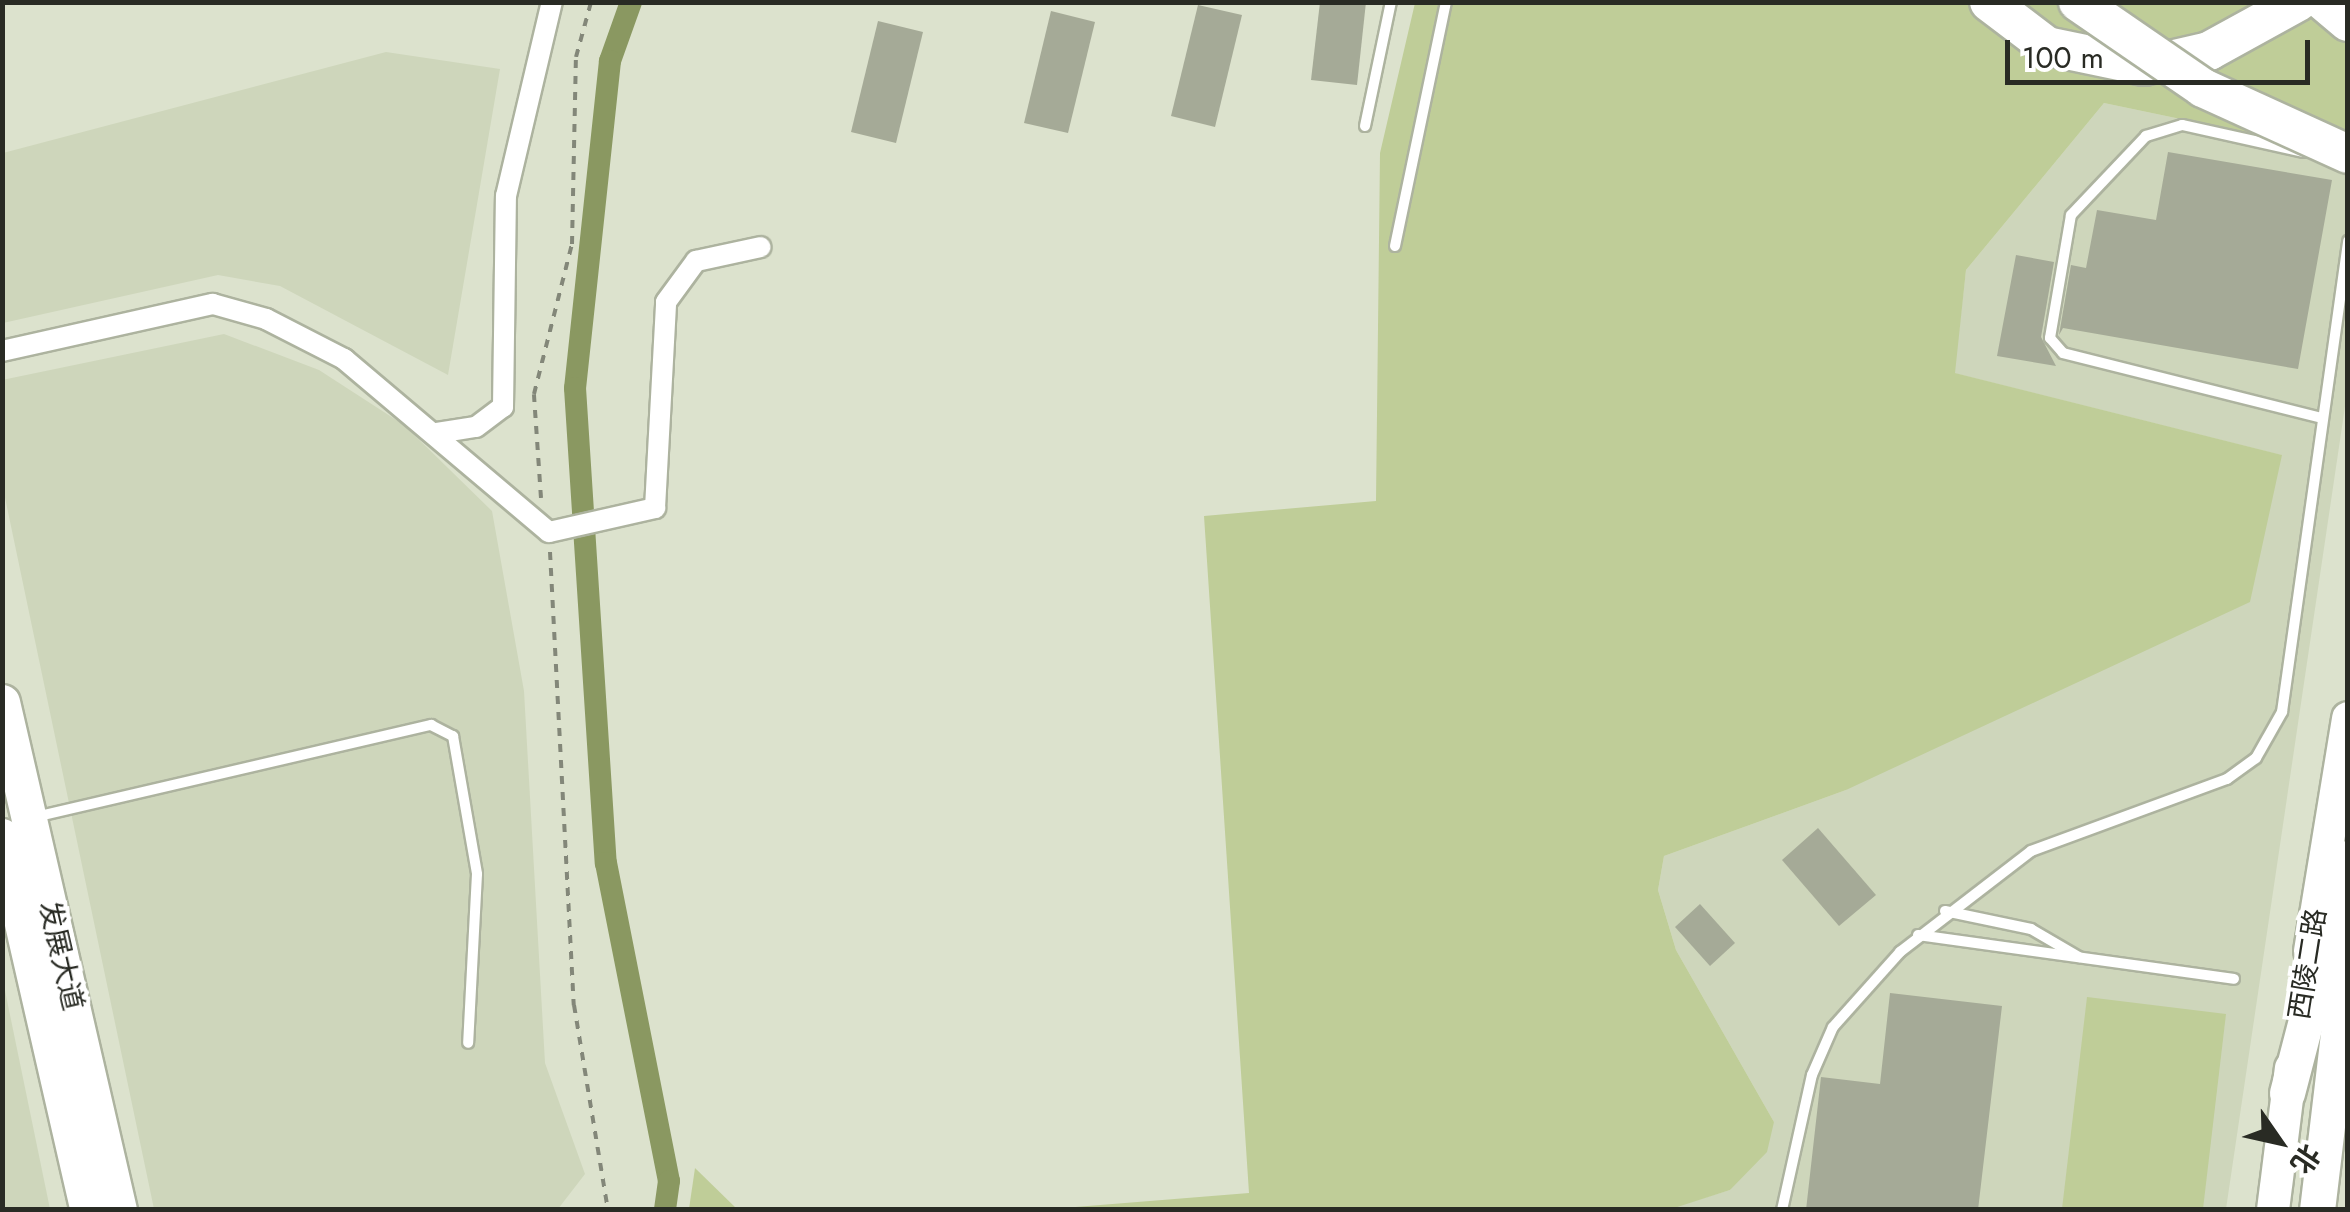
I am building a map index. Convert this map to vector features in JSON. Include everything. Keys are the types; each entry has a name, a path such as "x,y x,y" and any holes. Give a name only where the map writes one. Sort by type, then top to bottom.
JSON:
{"highway":[{"path":"1989,2 2048,46 2113,64 2184,59 2244,36 2298,2"},
{"path":"2078,2 2203,88 2348,154"},
{"path":"2324,2 2348,22"},
{"name":"发展大道","path":"2,702 16,827 88,1210"},
{"name":"发展大道","path":"16,827 119,1210"},
{"path":"2286,1094 2348,858"},
{"path":"2317,1210 2348,949"}],"main road":[{"name":"西陵二路","path":"2274,1210 2286,1094 2348,718"}],"street":[{"path":"437,433 476,427 503,406 506,196 552,2"},
{"path":"2,351 213,304 344,359 437,433 549,532 655,508 666,302 696,261 761,247"}],"lane":[{"path":"1365,126 1391,2"},
{"path":"1395,246 1446,2"},
{"path":"2321,418 2053,346 2064,248 2088,189 2166,127 2348,166"},
{"path":"1782,1210 1812,1075 1833,1027 1918,935 1945,910 2031,852 2227,779 2256,758 2282,712 2348,241"},
{"path":"2299,412 2325,390"},
{"path":"2299,412 2317,445"},
{"path":"16,827 431,725 453,736 477,874 468,1043"},
{"path":"1945,910 2031,929 2080,957"},
{"path":"1918,935 2042,959 2080,957 2234,979"}],"path":[{"path":"592,2 576,57 572,244 534,394 536,478 549,532 574,1004 608,1210"}],"shaded area":[{"path":"386,52 500,69 448,375 280,286 218,275 3,323 3,153"},
{"path":"2104,103 2347,154 2347,393 2226,1209 1668,1209 1730,1190 1774,1122 1676,950 1658,890 1664,856 1846,790 2281,455 1954,373 1966,270"},
{"path":"224,334 319,370 404,425 492,511 524,691 545,1063 585,1174 558,1209 154,1209 3,488 2,380"},
{"path":"3,981 50,1209 3,1209"}],"green space":[{"path":"2291,2 2348,44 2347,154 2104,103 1966,270 1955,373 2282,455 2250,602 1846,790 1664,856 1658,890 1676,950 1774,1122 1767,1152 1730,1190 1668,1210 1038,1210 1249,1193 1204,516 1376,501 1380,153 1415,3"},
{"path":"2087,997 2226,1014 2203,1209 2062,1209"},
{"path":"695,1168 737,1209 689,1209"}],"building":[{"path":"1320,2 1366,2 1357,85 1311,80"},
{"path":"1198,5 1242,15 1215,127 1171,116"},
{"path":"1051,11 1095,22 1068,133 1024,123"},
{"path":"878,21 923,32 896,143 851,132"},
{"path":"2168,152 2332,180 2298,369 2063,328 2059,335 2071,265 2086,268 2097,210 2156,220"},
{"path":"2016,255 2054,262 2041,337 2056,366 1997,356"},
{"path":"1818,828 1876,895 1839,926 1782,860"},
{"path":"1700,904 1735,943 1710,966 1675,927"},
{"path":"1890,993 2002,1006 1978,1210 1806,1210 1821,1077 1880,1084"}],"waterway":[{"path":"631,2 610,61 575,388 606,863 669,1181 665,1210"}]}
